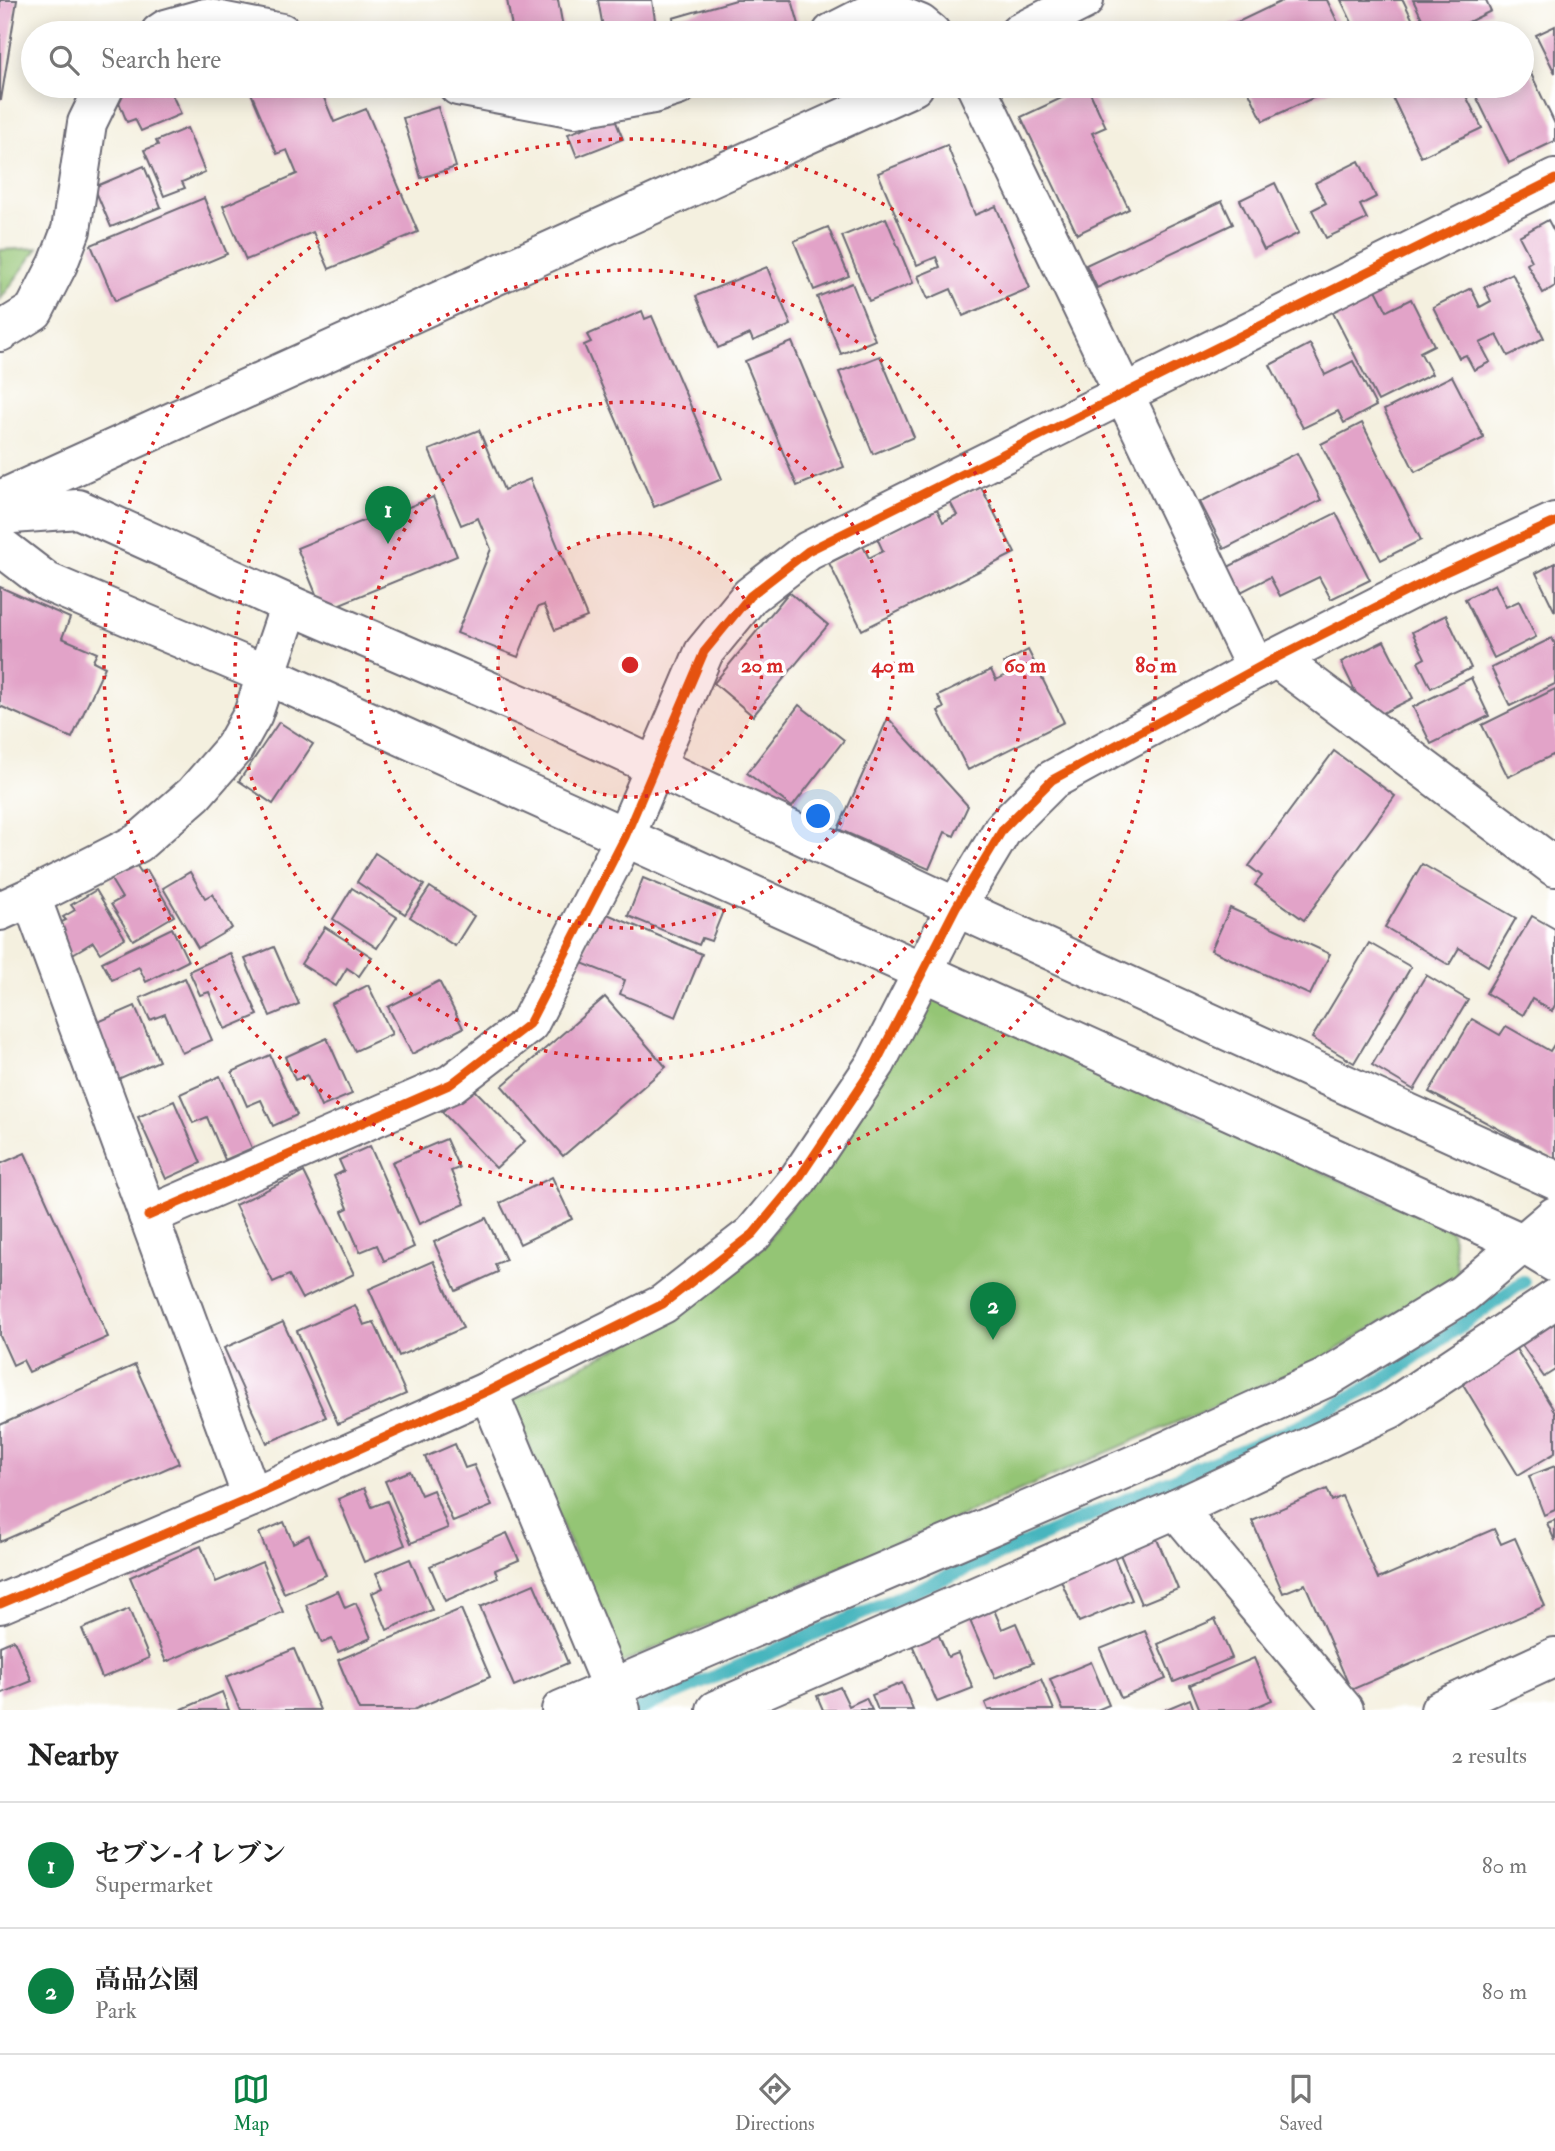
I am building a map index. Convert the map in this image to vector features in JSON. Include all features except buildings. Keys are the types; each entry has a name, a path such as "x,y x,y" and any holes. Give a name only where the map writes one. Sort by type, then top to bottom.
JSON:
{"street":[{"path":"1043,21 1084,0"},
{"path":"849,21 873,4 913,21"},
{"path":"160,21 205,18 220,21"},
{"path":"0,332 34,311 58,264 71,230 87,123 99,98"},
{"path":"522,98 575,108 631,98"},
{"path":"0,500 888,98"},
{"path":"982,98 1123,393 1266,663 1555,867"},
{"path":"148,1216 451,1084 529,1024 625,837 704,652 750,596 808,551 1555,179"},
{"path":"0,515 78,509 290,605 538,712 956,907 1555,1180"},
{"path":"0,1604 252,1497 488,1391 663,1304 753,1234 797,1181 876,1063 956,907 1003,828 1052,780 1266,663 1439,575 1555,522"},
{"path":"0,547 47,582 267,675 1522,1243 1555,1263"},
{"path":"252,1497 148,1216 16,904 138,843 194,794 234,748 253,714 290,605"},
{"path":"561,1710 617,1699 1326,1378 1463,1294 1555,1216"},
{"path":"716,1710 1176,1509 1390,1409 1555,1299"},
{"path":"488,1391 617,1699"},
{"path":"1176,1509 1344,1710"},
{"path":"1440,1710 1555,1657"}],"green space":[{"path":"38,248 0,300 0,250"},
{"path":"930,995 1451,1230 1458,1275 1318,1361 619,1664 511,1401 676,1319 764,1246"}],"waterway":[{"path":"637,1710 1303,1424 1390,1375 1523,1282"}],"cycle path":[{"path":"148,1216 451,1084 529,1024 625,837 704,652 750,596 808,551 1555,179"},
{"path":"0,1604 252,1497 488,1391 663,1304 753,1234 797,1181 876,1063 956,907 1003,829 1052,780 1276,658 1439,575 1555,522"}],"place":[{"name":"セブン-イレブン","path":"388,544"},
{"name":"高品公園","path":"993,1340"}]}
